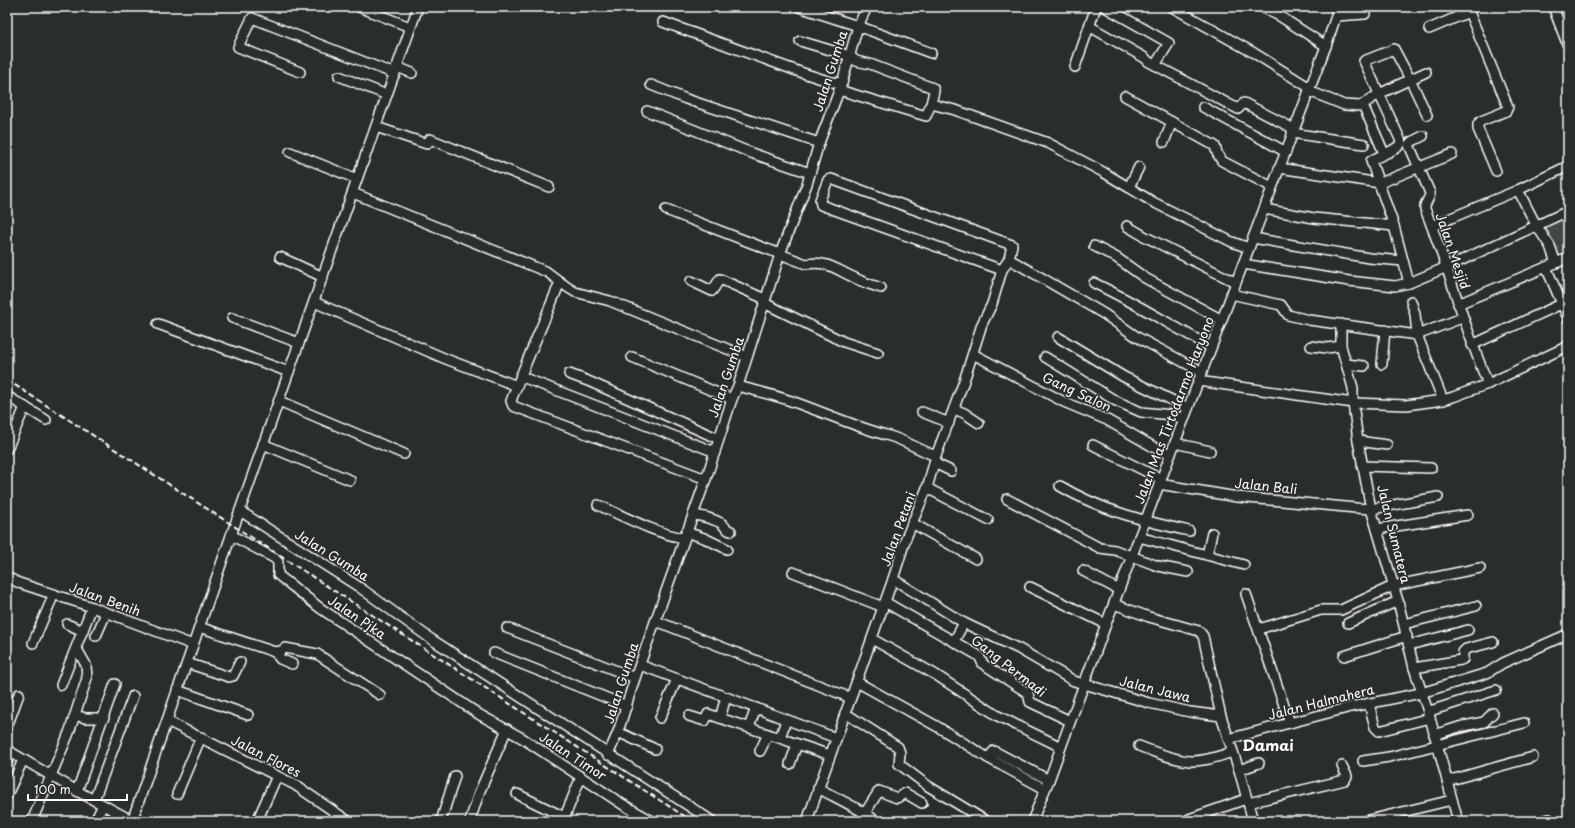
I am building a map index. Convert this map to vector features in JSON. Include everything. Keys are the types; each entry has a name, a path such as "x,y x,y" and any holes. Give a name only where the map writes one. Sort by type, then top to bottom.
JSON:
{"street":[{"path":"359,7 410,27"},
{"path":"7,762 9,751 77,791 133,821 231,535 418,7"},
{"path":"799,7 858,26 931,53"},
{"name":"Jalan Gumba","path":"608,755 618,732 635,678 706,479 732,399 738,386 780,254 807,184 819,143 840,87 858,26 867,7"},
{"path":"1075,67 1088,26 1096,7"},
{"path":"1105,7 1169,43 1155,65"},
{"path":"1172,7 1254,53 1309,90 1344,105 1363,105 1379,94 1426,72"},
{"path":"1262,7 1281,17 1326,46"},
{"path":"1553,7 1568,46"},
{"path":"1429,29 1468,10 1508,107 1506,111 1481,121 1478,124 1478,129 1496,171"},
{"path":"1336,12 1365,14"},
{"name":"Jalan Mas Tirtodarmo Haryono","path":"1035,820 1106,624 1326,46 1336,12"},
{"path":"300,72 238,47 252,18 396,71 412,73"},
{"path":"663,22 831,82 840,87 926,116 931,104 934,91 933,88 870,64 856,62 850,56 800,41"},
{"path":"1088,26 1155,65 1238,109 1244,103 1293,131 1364,144"},
{"path":"1409,283 1394,226 1371,161 1384,153 1398,148 1401,143 1364,62 1394,49 1427,115"},
{"path":"339,76 387,95"},
{"path":"651,85 819,143"},
{"path":"1125,96 1216,146 1217,153 1222,161 1272,187"},
{"path":"931,104 955,110 1048,143 1154,202 1232,242 1249,248"},
{"path":"1363,105 1384,153"},
{"path":"1203,107 1286,152"},
{"path":"647,112 754,154 810,173"},
{"path":"1164,142 1172,122"},
{"path":"376,127 427,144 430,139 549,187"},
{"name":"Jalan Mesjid","path":"1423,136 1409,143 1430,192 1430,196 1424,205 1447,267 1462,318 1488,384"},
{"path":"290,152 357,179"},
{"path":"1279,168 1380,183 1452,154"},
{"path":"1432,226 1518,190 1568,166"},
{"path":"1129,187 1139,167"},
{"name":"Jalan Petani","path":"807,821 912,523 927,488 935,460 954,409 982,324 992,304 1002,270 1008,259 1012,245 831,179 828,180 823,191"},
{"path":"807,184 823,191 820,200 821,205 1002,270"},
{"path":"1518,190 1536,225 1550,246 1556,263"},
{"path":"352,193 547,272 575,292 610,301 747,357"},
{"path":"1264,209 1314,218 1394,226"},
{"path":"666,210 806,264 816,262 828,265 857,279 881,288"},
{"path":"1243,264 1349,281 1395,286 1409,283 1447,267 1568,211"},
{"path":"1127,226 1235,282"},
{"path":"1253,238 1369,258 1403,261"},
{"path":"1094,246 1117,258 1145,278 1222,320"},
{"path":"280,257 323,276"},
{"path":"1458,304 1568,258"},
{"path":"1008,259 1104,314 1138,337 1202,372"},
{"path":"1546,267 1565,302 1568,318"},
{"path":"691,282 712,291 720,280 844,342 878,353"},
{"path":"560,282 546,319 523,368 522,377 516,386 511,401 512,404 515,408 706,479"},
{"path":"1094,283 1124,297 1211,347"},
{"path":"1231,294 1281,305 1288,315 1417,335 1462,318"},
{"path":"1411,301 1416,314 1417,335 1443,400"},
{"path":"314,302 446,359 516,386"},
{"path":"1472,345 1565,302"},
{"path":"232,318 299,343"},
{"path":"158,324 289,372"},
{"name":"Jalan Sumatera","path":"1341,324 1341,346 1353,388 1353,403 1358,441 1362,466 1368,484 1371,509 1398,601 1414,668 1458,821"},
{"path":"1382,364 1385,330"},
{"path":"1058,337 1124,377 1188,408"},
{"path":"1311,346 1328,348 1341,346"},
{"path":"1198,381 1353,403 1406,405 1443,400 1488,384 1568,346"},
{"name":"Gang Salon","path":"973,354 1064,402 1107,420 1157,449 1171,454"},
{"path":"1045,357 1116,400 1134,409 1141,412 1172,415 1184,419"},
{"path":"632,358 732,399"},
{"path":"1346,364 1364,366"},
{"path":"569,374 719,439"},
{"path":"522,377 715,452"},
{"path":"738,386 790,401 866,430 885,434 912,445 952,471"},
{"path":"7,396 46,420"},
{"path":"279,401 404,454"},
{"path":"7,448 25,407"},
{"path":"954,409 964,413 979,423"},
{"path":"922,412 949,423"},
{"path":"1358,441 1387,445"},
{"path":"1175,443 1210,451"},
{"path":"263,444 350,480"},
{"name":"Jalan Bali","path":"1093,445 1160,482 1237,497 1371,509 1438,498"},
{"path":"1362,466 1431,468"},
{"path":"1060,486 1099,506 1145,522 1189,530"},
{"path":"927,488 988,520"},
{"path":"1007,499 1100,548 1115,550 1158,566 1188,572"},
{"path":"598,505 635,522 674,536 685,535 704,538 727,549"},
{"name":"Jalan Gumba","path":"240,511 359,587 431,639 712,821"},
{"path":"693,515 701,516 721,523 731,532"},
{"path":"1377,529 1468,516"},
{"path":"912,523 976,559"},
{"path":"1207,556 1212,533"},
{"name":"Jalan Pjka","path":"231,535 274,558 278,562 278,575 320,608 480,715"},
{"path":"1140,537 1244,566"},
{"path":"1259,629 1321,610 1341,610 1393,586 1480,568"},
{"path":"1083,571 1119,590"},
{"path":"793,572 884,604 954,641 964,623"},
{"name":"Jalan Benih","path":"7,577 19,583 92,607 193,646"},
{"name":"Jalan Jawa","path":"893,579 964,623 1020,649 1074,681 1149,703 1190,712 1221,716"},
{"path":"1030,587 1106,624"},
{"path":"33,643 54,594"},
{"path":"1246,594 1290,723"},
{"path":"1348,623 1398,601"},
{"path":"1114,604 1149,617 1199,631 1203,636 1221,716 1239,770 1253,821"},
{"path":"1404,624 1476,606"},
{"path":"61,685 77,649 92,607"},
{"path":"96,636 106,613"},
{"path":"656,621 851,698"},
{"path":"67,624 83,631"},
{"path":"200,627 275,652 281,651 285,648 317,654 380,695"},
{"path":"508,628 635,678"},
{"path":"1409,645 1468,630"},
{"name":"Jalan Halmahera","path":"1228,738 1351,707 1421,693 1487,673 1503,663 1568,634"},
{"path":"1344,656 1407,636"},
{"path":"872,639 930,672 998,716 1061,747"},
{"name":"Gang Permadi","path":"954,641 979,656 983,664 988,668 1028,693 1030,702 1070,721"},
{"path":"1414,668 1461,660 1463,659 1463,652 1466,649 1493,642"},
{"path":"32,821 69,733 88,671 77,649"},
{"path":"275,652 280,659 292,664"},
{"path":"494,653 627,706"},
{"path":"187,663 229,677 233,676 240,662"},
{"path":"640,665 836,738"},
{"path":"660,718 677,679"},
{"path":"857,682 938,727 988,758 1045,790"},
{"path":"77,791 116,684"},
{"path":"177,690 248,715"},
{"path":"1370,704 1374,727 1379,731 1429,716 1433,710 1496,690"},
{"path":"7,727 19,694"},
{"path":"94,800 133,696"},
{"path":"720,718 726,697"},
{"path":"749,727 756,708"},
{"path":"845,713 898,747 900,753 900,764 928,786 986,821"},
{"path":"1434,735 1459,727 1484,722 1493,713"},
{"path":"689,716 703,726 708,714 830,755"},
{"path":"75,715 85,718 104,718"},
{"name":"Jalan Timor","path":"480,715 507,729 622,804 652,821"},
{"path":"780,738 786,720"},
{"name":"Jalan Flores","path":"167,721 295,785 348,821"},
{"path":"1363,761 1437,745 1524,723"},
{"path":"470,821 479,793 507,729"},
{"path":"618,732 655,749"},
{"path":"760,751 768,734"},
{"path":"177,794 201,737"},
{"path":"790,764 797,744"},
{"path":"1139,746 1158,754 1190,762 1206,760 1233,752"},
{"path":"988,758 994,751 1049,780"},
{"path":"1447,781 1532,757"},
{"path":"7,795 23,760"},
{"path":"1239,770 1258,763"},
{"path":"1189,819 1247,801 1345,780 1347,776 1342,766"},
{"path":"256,821 277,776"},
{"path":"441,821 455,776"},
{"path":"517,794 564,819 582,777"},
{"path":"818,788 856,809 863,817 876,821"},
{"path":"863,817 879,791 893,798 900,798 902,794 905,793 922,803"},
{"path":"1366,821 1452,800"},
{"path":"96,821 103,805"}],"green space":[{"path":"1568,214 1568,257 1561,260 1545,224"}],"railway":[{"path":"7,380 692,821"}],"district":[{"name":"Damai","path":"1268,746"}]}
